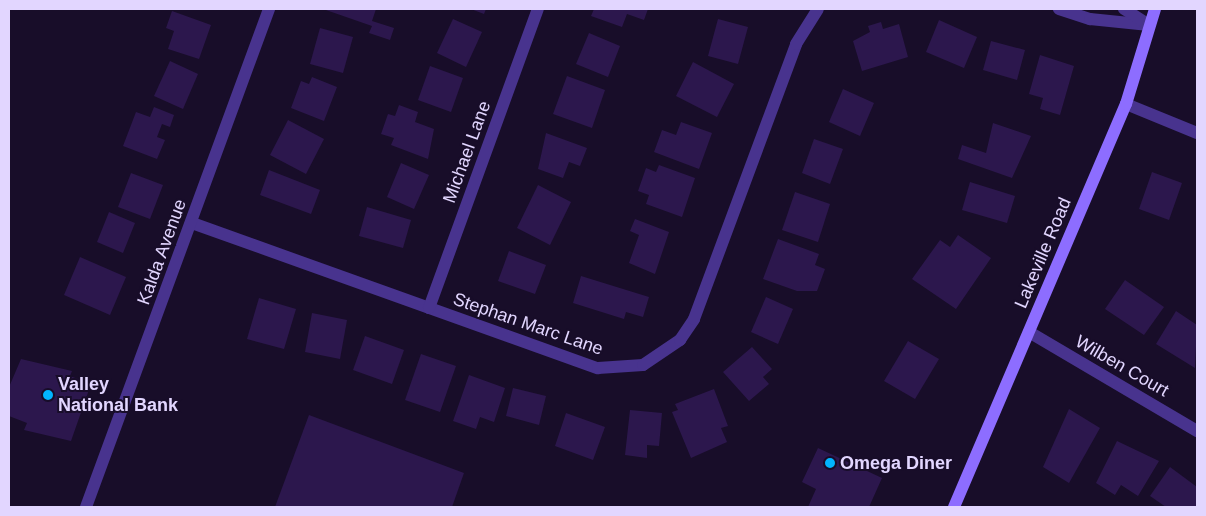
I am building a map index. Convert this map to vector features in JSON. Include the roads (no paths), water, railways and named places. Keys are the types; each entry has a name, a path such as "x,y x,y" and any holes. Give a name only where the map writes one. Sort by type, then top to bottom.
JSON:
{"main road":[{"name":"Lakeville Road","path":"954,507 1126,104 1155,9"}],"street":[{"name":"Kalda Avenue","path":"86,507 192,223 269,9"},
{"name":"Michael Lane","path":"429,308 538,9"},
{"name":"Stephan Marc Lane","path":"192,223 598,368 643,365 668,351 694,319 796,44 818,9"},
{"path":"1059,9 1090,19 1149,25"},
{"path":"1124,9 1149,25"},
{"path":"1126,104 1197,133"},
{"name":"Wilben Court","path":"1029,332 1197,431"}],"place":[{"name":"Valley National Bank","path":"48,395"},
{"name":"Omega Diner","path":"830,463"}]}
